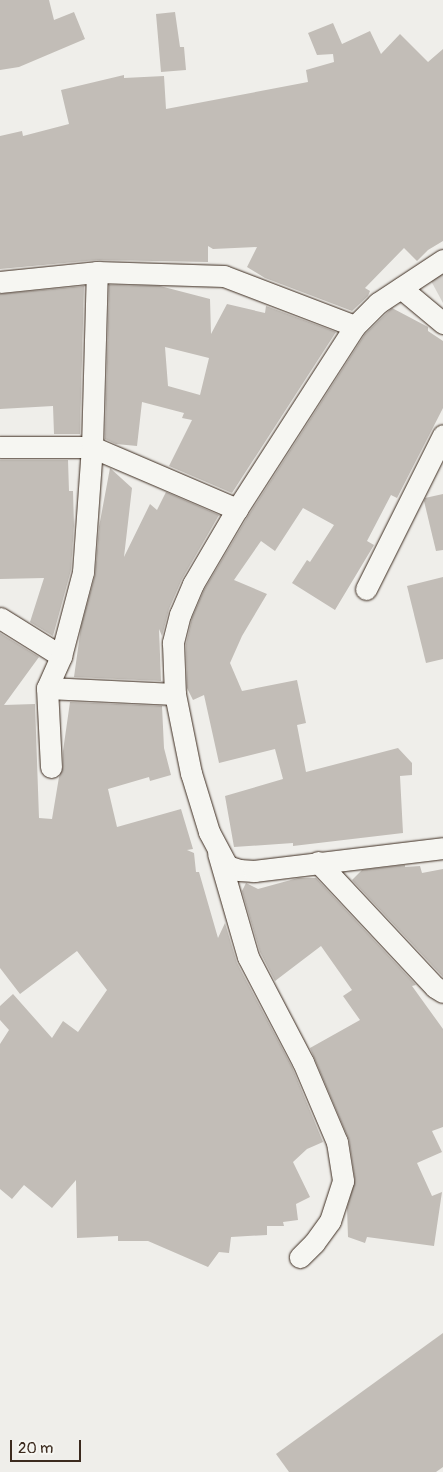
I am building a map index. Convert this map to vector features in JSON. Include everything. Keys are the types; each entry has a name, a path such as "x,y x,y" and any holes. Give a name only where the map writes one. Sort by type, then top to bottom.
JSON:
{"street":[{"path":"300,1257 314,1243 330,1221 343,1181 337,1142 303,1062 248,958 218,852 209,832 191,773 175,694 173,643 180,614 193,584 237,509 355,326 378,303 443,260"},
{"path":"0,282 97,272 224,276 355,326"},
{"path":"51,767 47,688 61,656 83,572 92,447 97,272"},
{"path":"401,288 443,323"},
{"path":"366,589 443,435"},
{"path":"0,447 92,447 237,509"},
{"path":"0,618 61,656"},
{"path":"47,688 175,694"},
{"path":"218,852 227,866 239,870 254,871 443,848"},
{"path":"318,862 435,987 443,992"}],"shaded area":[{"path":"443,271 443,303 430,279"}],"building":[{"path":"0,0 49,0 54,20 74,12 85,39 19,67 0,70"},
{"path":"175,12 180,47 184,47 186,70 161,72 156,14"},
{"path":"333,23 342,44 370,31 381,54 400,34 428,62 443,49 443,241 428,250 417,261 404,248 365,288 370,291 368,296 352,311 265,278 247,267 257,247 213,249 208,246 208,262 97,260 0,269 0,136 22,131 23,136 69,124 61,90 124,75 124,78 164,76 166,109 308,82 306,70 334,62 333,54 317,55 308,33"},
{"path":"109,285 160,286 210,299 211,334 227,304 265,313 266,306 336,332 232,493 169,466 192,420 182,418 184,413 142,402 137,446 116,444 105,439","holes":["165,347 209,358 200,395 168,386"]},
{"path":"84,286 80,434 54,434 53,406 0,409 0,294"},
{"path":"392,308 428,327 428,331 443,341 443,408 397,498 391,495 367,541 374,545 335,610 292,583 307,560 310,562 334,525 303,508 275,551 261,541 234,580 267,594 242,636 230,663 242,691 297,680 306,723 297,725 306,772 398,748 412,763 412,775 400,776 403,833 293,846 293,843 234,847 225,796 283,779 275,749 219,763 204,695 193,700 187,688 186,644 192,618 204,590 248,516 365,334"},
{"path":"0,460 68,460 69,491 73,491 74,526 71,570 53,636 30,622 44,578 0,579"},
{"path":"110,468 132,488 124,557 150,504 157,510 166,492 219,515 182,579 169,609 162,636 159,629 161,681 74,677 81,627 95,575 99,527"},
{"path":"443,494 443,550 436,551 424,501 425,498"},
{"path":"443,577 443,659 426,663 407,586"},
{"path":"0,633 39,657 4,705 35,704 39,818 52,819 59,777 63,767 63,751 70,702 162,706 164,748 171,775 150,781 149,777 108,789 117,827 181,809 193,849 187,850 194,853 196,872 199,872 218,938 225,923 237,963 292,1067 323,1142 307,1149 293,1162 310,1197 296,1204 298,1220 283,1222 284,1226 267,1226 267,1235 231,1237 229,1253 219,1252 208,1267 148,1241 118,1241 118,1236 77,1238 76,1180 52,1208 24,1185 12,1199 0,1189 0,1044 9,1030 0,1020 0,1006 13,994 52,1038 63,1021 78,1032 107,990 77,951 20,994 0,968"},
{"path":"405,865 405,867 420,866 422,873 443,869 443,977 352,880 362,870"},
{"path":"298,878 316,878 416,985 412,986 443,1029 443,1127 432,1131 442,1152 417,1163 432,1196 442,1192 434,1246 367,1237 365,1243 348,1237 347,1208 355,1180 349,1140 310,1048 360,1020 343,996 352,990 321,946 275,981 260,952 242,891 246,883 258,889"},
{"path":"443,1333 443,1467 436,1472 289,1472 276,1454"}]}
